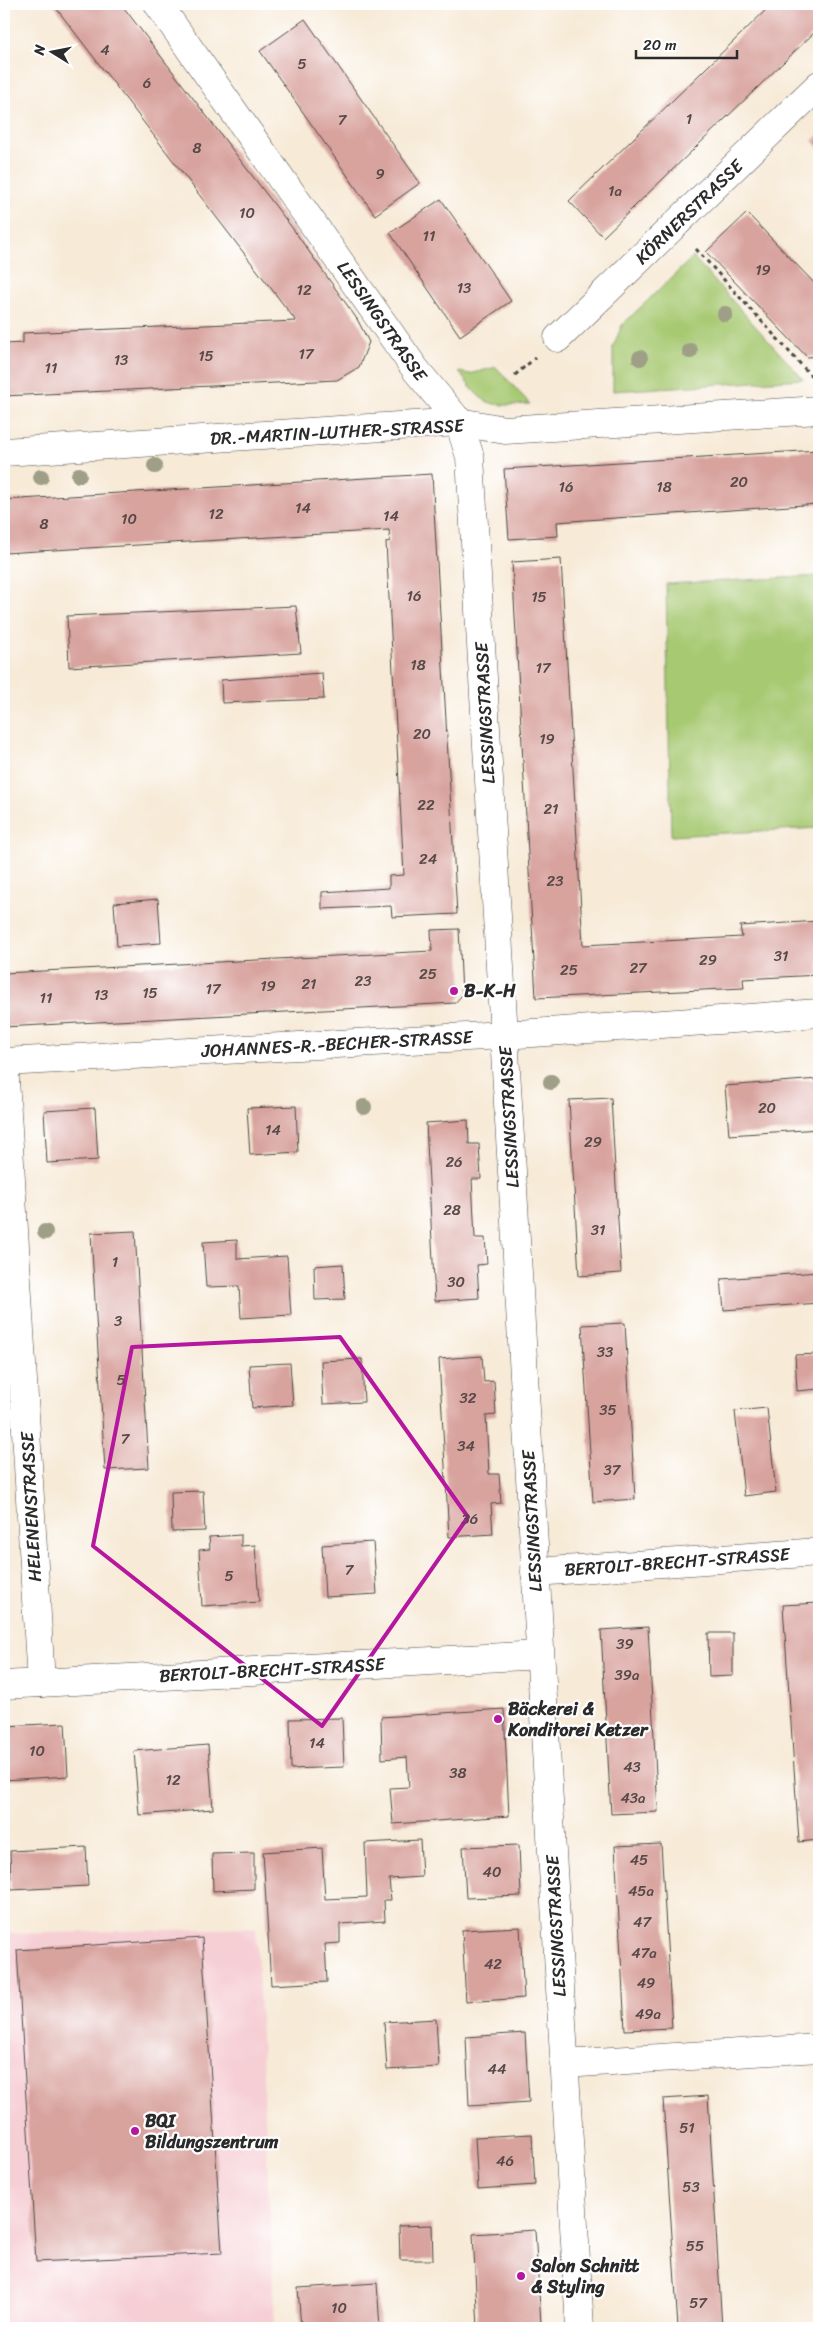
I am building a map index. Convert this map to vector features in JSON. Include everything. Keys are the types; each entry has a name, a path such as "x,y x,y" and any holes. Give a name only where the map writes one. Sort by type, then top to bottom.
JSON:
{"street":[{"name":"LESSINGSTRASSE","path":"158,4 416,370 459,422 470,457 580,2328"},
{"name":"KÖRNERSTRASSE","path":"558,338 819,85"},
{"name":"DR.-MARTIN-LUTHER-STRASSE","path":"4,452 459,422 505,430 819,410"},
{"name":"JOHANNES-R.-BECHER-STRASSE","path":"4,1062 504,1035 819,1013"},
{"name":"HELENENSTRASSE","path":"4,1062 41,1683"},
{"name":"BERTOLT-BRECHT-STRASSE","path":"535,1572 819,1552"},
{"name":"BERTOLT-BRECHT-STRASSE","path":"4,1685 540,1655"},
{"path":"564,2064 819,2048"}],"path":[{"path":"675,226 819,385"}],"highlighted area":[{"path":"340,1337 468,1517 322,1726 93,1546 132,1347"}],"shaded area":[{"name":"BQI Bildungszentrum","path":"256,1928 275,2328 4,2328 4,1934"}],"green space":[{"path":"693,257 803,379 613,391 613,347 622,325"},
{"path":"496,367 530,404 504,405 488,402 475,392 459,372 470,374"},
{"path":"819,576 819,828 671,836 666,584"}],"building":[{"path":"53,4 121,4 293,229 357,319 369,342 359,367 337,380 4,396 4,344 23,343 23,333 296,321"},
{"path":"772,4 819,4 819,28 603,237 569,201"},
{"path":"305,19 420,183 375,215 260,51"},
{"path":"819,134 819,148 812,141"},
{"path":"441,199 511,301 460,336 390,233"},
{"path":"747,213 819,288 819,356 807,357 706,252"},
{"path":"819,450 819,504 557,522 558,536 509,539 504,469"},
{"path":"432,474 457,914 392,917 391,906 322,909 322,892 389,888 389,876 404,875 386,542 390,541 389,530 4,553 4,500"},
{"path":"561,559 583,945 742,937 740,926 819,921 819,975 743,979 744,988 536,998 512,562"},
{"path":"296,606 301,653 69,667 67,616"},
{"path":"322,673 324,699 222,703 221,680"},
{"path":"158,899 161,943 117,946 114,903"},
{"path":"459,929 462,995 455,1003 4,1027 4,973 432,951 431,930"},
{"path":"819,1079 819,1129 729,1135 725,1086"},
{"path":"611,1098 621,1273 579,1276 569,1100"},
{"path":"296,1106 298,1152 250,1155 247,1108"},
{"path":"95,1108 98,1160 47,1163 44,1111"},
{"path":"468,1120 469,1144 479,1144 481,1179 472,1179 475,1238 485,1238 487,1264 477,1265 479,1298 435,1301 426,1123"},
{"path":"135,1231 149,1468 105,1470 91,1233"},
{"path":"237,1240 237,1259 287,1256 291,1315 241,1318 239,1286 206,1287 203,1242"},
{"path":"343,1264 345,1299 315,1300 314,1266"},
{"path":"819,1272 819,1303 724,1310 721,1279"},
{"path":"625,1323 635,1499 593,1502 582,1325"},
{"path":"819,1354 819,1389 797,1391 795,1355"},
{"path":"482,1356 484,1382 494,1381 496,1415 486,1416 489,1474 499,1474 501,1503 491,1504 493,1534 449,1537 439,1359"},
{"path":"362,1359 364,1402 323,1404 321,1361"},
{"path":"290,1363 293,1405 252,1408 249,1365"},
{"path":"767,1408 776,1492 744,1496 735,1411"},
{"path":"203,1491 205,1531 172,1532 171,1492"},
{"path":"241,1535 241,1546 255,1545 259,1602 202,1606 199,1550 210,1549 209,1537"},
{"path":"373,1542 377,1594 325,1597 322,1545"},
{"path":"819,1603 819,1840 799,1842 783,1605"},
{"path":"4,1627 7,1657 4,1657"},
{"path":"648,1627 658,1812 611,1814 601,1630"},
{"path":"708,1633 733,1633 733,1676 709,1677"},
{"path":"504,1709 509,1816 393,1824 390,1788 409,1787 407,1757 382,1759 381,1717"},
{"path":"342,1718 344,1767 291,1769 290,1719"},
{"path":"65,1723 68,1776 4,1780 4,1726"},
{"path":"208,1745 213,1809 139,1815 134,1751"},
{"path":"420,1840 422,1877 389,1879 391,1900 384,1900 385,1921 340,1924 340,1943 325,1944 327,1982 271,1985 263,1852 322,1848 325,1899 367,1897 365,1843"},
{"path":"661,1844 672,2028 625,2030 615,1846"},
{"path":"519,1845 521,1896 466,1898 463,1847"},
{"path":"86,1847 88,1886 11,1890 10,1851"},
{"path":"254,1853 254,1889 213,1891 212,1854"},
{"path":"520,1927 524,1998 466,2002 462,1930"},
{"path":"202,1938 222,2253 36,2262 17,1950"},
{"path":"436,2019 439,2067 387,2070 384,2022"},
{"path":"525,2033 529,2102 469,2106 466,2037"},
{"path":"708,2096 722,2328 678,2328 663,2099"},
{"path":"532,2134 535,2185 478,2189 475,2137"},
{"path":"432,2225 433,2260 400,2260 399,2226"},
{"path":"535,2230 541,2324 478,2328 473,2234"},
{"path":"377,2283 380,2328 301,2328 298,2288"}],"place":[{"name":"B-K-H","path":"454,991"},
{"name":"Bäckerei & Konditorei Ketzer","path":"498,1719"},
{"name":"BQI Bildungszentrum","path":"135,2131"},
{"name":"Salon Schnitt & Styling","path":"521,2276"}]}
